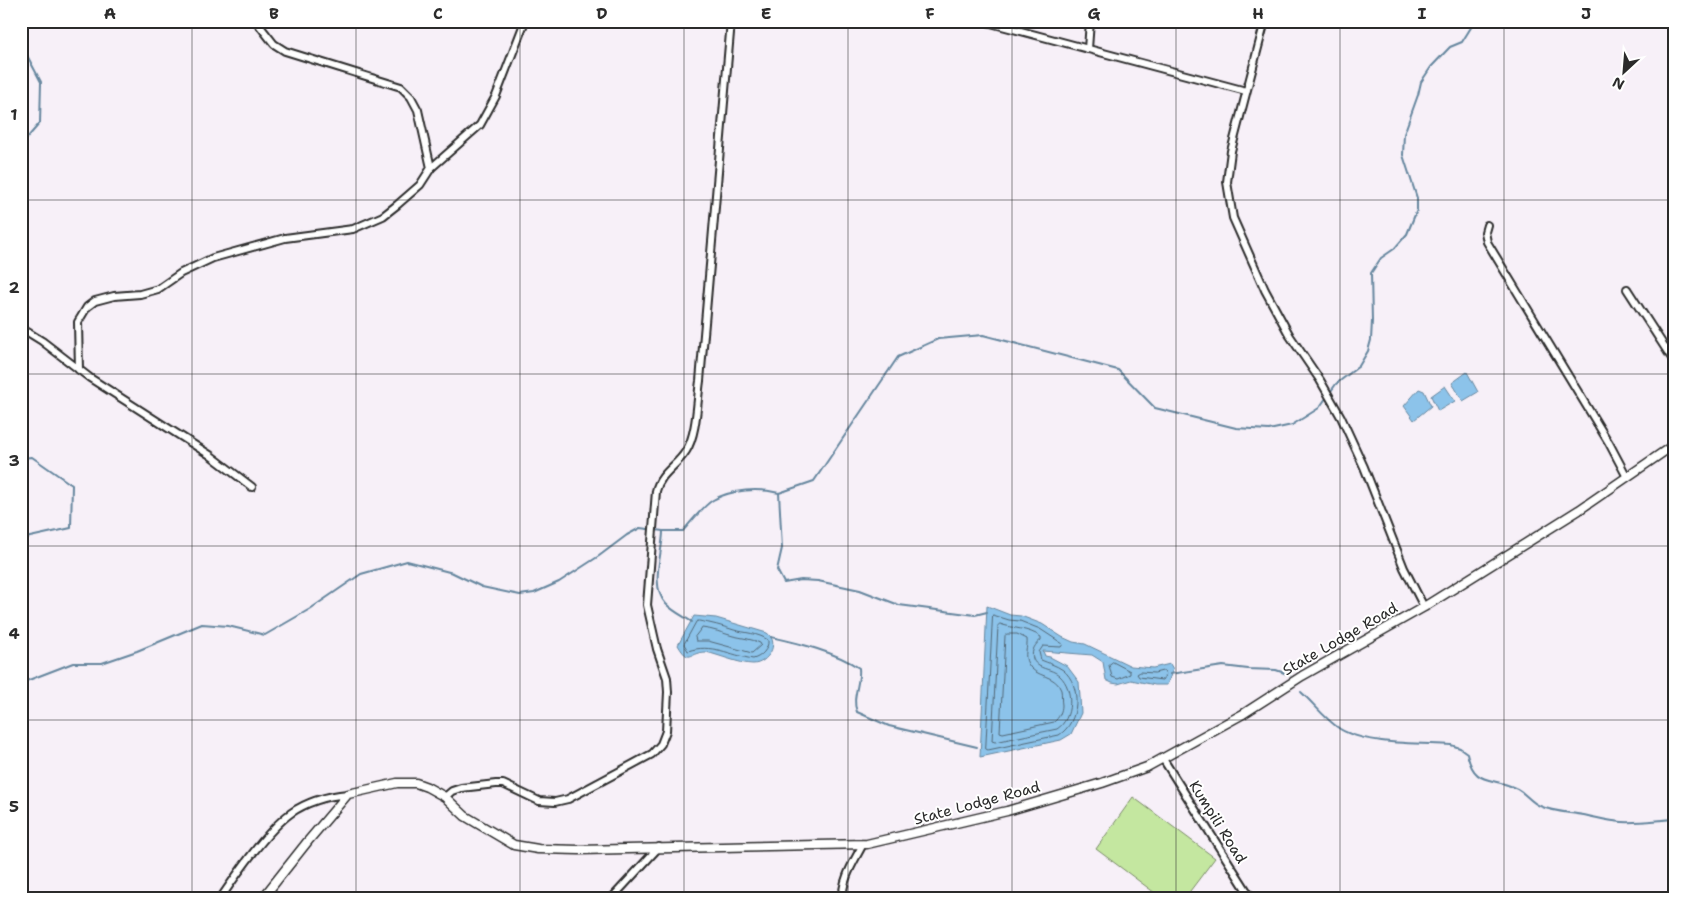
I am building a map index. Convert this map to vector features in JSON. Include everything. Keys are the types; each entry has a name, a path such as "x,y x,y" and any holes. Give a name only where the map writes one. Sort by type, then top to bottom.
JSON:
{"street":[{"path":"256,21 274,44 285,51 401,87 410,96 418,110 431,168"},
{"path":"79,370 78,322 86,307 95,301 114,296 140,294 158,289 181,273 213,258 285,238 314,233 344,231 367,224 383,216 420,185 431,168 480,125 496,96 525,21"},
{"path":"445,797 452,791 461,788 503,784 539,801 561,802 575,797 652,754 664,737 667,726 667,678 657,649 647,605 652,536 658,483 687,450 692,439 700,381 731,21"},
{"path":"983,21 1246,91"},
{"path":"1088,49 1090,21"},
{"path":"1265,21 1231,151 1227,182 1233,218 1257,274 1286,328 1341,417 1364,467 1404,568 1424,607"},
{"path":"1486,226 1487,242 1610,443 1627,477"},
{"path":"1627,289 1675,363"},
{"path":"21,328 42,341 79,370 202,450 252,487"},
{"name":"State Lodge Road","path":"348,794 397,783 416,783 445,797 465,816 514,845 538,849 579,850 863,844 919,833 1007,811 1102,783 1147,767 1243,714 1302,676 1424,607 1537,537 1675,444"},
{"name":"Kumpili Road","path":"1163,758 1252,899"},
{"path":"220,899 257,849 290,814 314,800 348,794"},
{"path":"262,899 348,794"},
{"path":"843,899 842,896 850,871 863,844"},
{"path":"611,899 659,848"}],"green space":[{"path":"1133,797 1215,858 1184,899 1163,899 1096,849"}],"water":[{"path":"1467,372 1478,392 1463,401 1452,383"},
{"path":"1445,386 1455,401 1438,411 1431,396"},
{"path":"1419,389 1424,391 1431,406 1414,420 1404,406"},
{"path":"987,606 1042,624 1062,637 1073,642 1085,644 1131,666 1153,668 1170,664 1173,669 1167,685 1155,685 1131,680 1118,684 1112,683 1106,680 1103,662 1092,655 1043,651 1045,656 1067,666 1079,682 1081,713 1071,734 1061,740 980,757"},
{"path":"694,616 716,618 767,633 773,642 770,652 763,661 753,664 706,652 690,656 685,655 678,645"}],"waterway":[{"path":"779,493 814,481 898,357 938,339 983,335 1118,370 1155,408 1236,428 1269,430 1292,425 1319,408 1336,384 1359,366 1368,351 1371,340 1372,321 1371,273 1381,258 1394,249 1407,234 1417,210 1417,198 1403,155 1404,134 1421,82 1431,67 1450,47 1462,42 1475,21"},
{"path":"21,44 41,82 40,123 21,145"},
{"path":"21,458 32,457 72,485 71,528 21,539"},
{"path":"21,683 73,663 102,663 137,651 202,624 228,626 265,635 310,609 361,574 407,561 453,573 482,587 520,595 534,593 559,582 640,528 683,531 701,510 713,500 720,496 746,490 763,490 779,493 782,548 777,570 784,583 801,580 818,581 860,590 899,605 975,615 987,612"},
{"path":"663,531 658,569 658,588 666,604 692,622"},
{"path":"771,637 828,653 859,668 855,701 857,712 889,726 977,747"},
{"path":"1170,674 1223,666 1276,670 1290,675"},
{"path":"1301,692 1324,716 1340,729 1351,734 1379,741 1451,745 1460,748 1467,753 1470,764 1479,776 1515,788 1544,808 1622,822 1675,819"}]}
